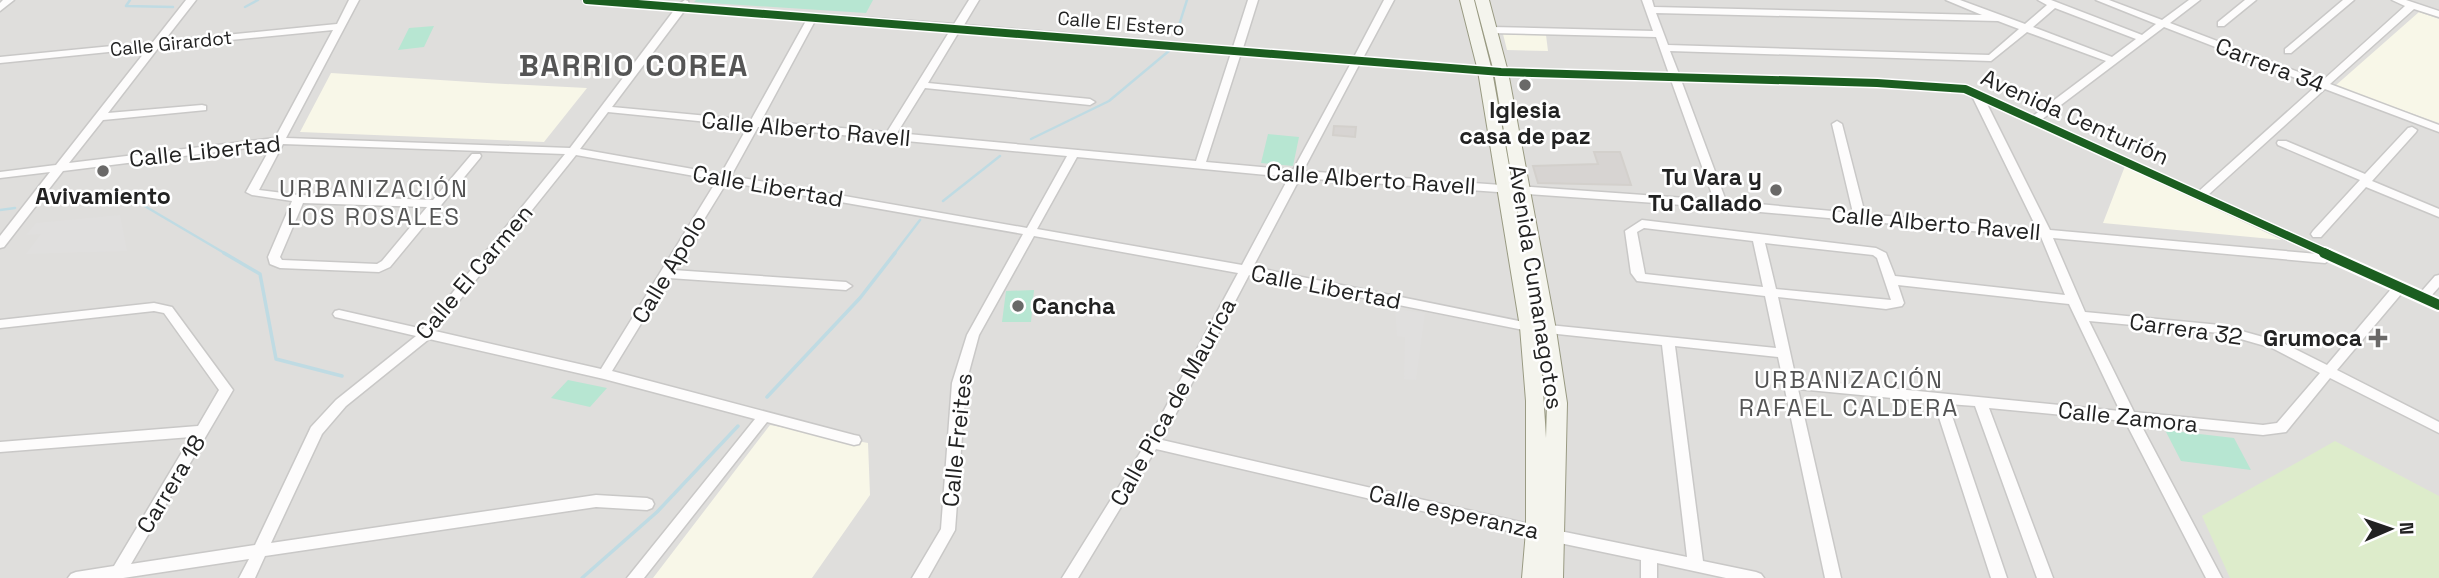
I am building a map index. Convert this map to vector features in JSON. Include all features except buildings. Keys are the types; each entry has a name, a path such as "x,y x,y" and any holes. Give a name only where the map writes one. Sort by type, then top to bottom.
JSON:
{"street":[{"path":"0,8 9,0"},
{"path":"0,244 191,0"},
{"path":"354,0 252,192 299,199 437,204"},
{"name":"Calle El Estero","path":"587,0 684,4 1493,71"},
{"path":"890,136 974,0"},
{"path":"1200,165 1234,51 1253,0"},
{"name":"Calle Pica de Maurica","path":"1070,578 1153,443 1389,0"},
{"name":"Avenida Cumanagotos","path":"1466,0 1493,71"},
{"name":"Avenida Cumanagotos","path":"1482,0 1491,30 1493,71 1538,329 1536,401 1552,578"},
{"path":"1951,0 2114,61"},
{"path":"2043,0 2145,39"},
{"name":"Carrera 34","path":"2101,0 2439,129"},
{"path":"2035,119 2195,0"},
{"path":"2221,24 2252,0"},
{"path":"2288,51 2349,0"},
{"path":"2397,0 2439,15"},
{"name":"Calle El Carmen","path":"247,578 316,431 341,403 425,335 573,151 684,4"},
{"path":"1663,48 1991,58 2054,4"},
{"path":"1721,204 1649,5 1997,18"},
{"path":"2201,195 2412,5"},
{"name":"Calle Apolo","path":"604,374 724,178 813,16"},
{"name":"Calle Girardot","path":"0,60 341,26"},
{"path":"1491,30 1659,34"},
{"name":"Avenida Centurión","path":"1493,71 1954,87 1976,93 2035,119 2439,305"},
{"path":"922,85 1090,102"},
{"path":"1976,93 2045,233 2073,300 2130,417 2214,578"},
{"path":"99,117 202,108"},
{"name":"Calle Alberto Ravell","path":"605,109 1295,174 1721,204 2313,257 2346,263"},
{"path":"1837,124 1860,217"},
{"path":"2317,234 2412,130"},
{"name":"Calle Libertad","path":"0,175 279,141 573,151 1246,270 1538,329 1784,353"},
{"path":"2282,143 2439,213"},
{"name":"Calle Freites","path":"920,578 948,530 959,383 973,335 1074,153"},
{"path":"299,199 274,257 280,264 383,267 476,156"},
{"path":"1642,225 1876,252 1882,256 1891,280 1898,303 1895,306 1641,278 1637,273 1631,231 1642,225"},
{"path":"1759,240 1833,578"},
{"path":"667,274 846,286"},
{"path":"2423,297 2439,279"},
{"path":"1891,280 2073,300"},
{"name":"Calle Zamora","path":"1790,383 2263,430 2281,428 2401,286"},
{"name":"Carrera 18","path":"0,324 154,307 168,310 226,390 117,575"},
{"path":"339,314 604,374 854,440"},
{"name":"Carrera 32","path":"2082,316 2220,329 2276,345 2439,428"},
{"path":"1668,342 1696,567"},
{"path":"1939,398 1999,578"},
{"path":"1980,401 2045,578"},
{"path":"635,578 764,417"},
{"path":"0,447 203,431"},
{"name":"Calle esperanza","path":"1153,443 1546,534 1756,578"},
{"path":"76,578 117,575 596,501 646,504"},
{"name":"Avenida Cumanagotos","path":"1533,578 1546,534"},
{"path":"1649,556 1649,578"}],"shaded area":[{"path":"0,0 2439,0 2439,578 0,578"},
{"path":"2419,12 2439,19 2439,123 2335,86"},
{"path":"1503,34 1546,35 1548,51 1507,50"},
{"path":"331,73 587,88 544,142 300,132"},
{"path":"2125,166 2282,240 2103,223"},
{"path":"120,215 127,251 26,254 41,234 26,235 36,223"},
{"path":"1395,309 1425,313 1416,380 1404,379 1405,337 1397,336"},
{"path":"770,425 868,443 870,495 812,578 653,578"}],"green space":[{"path":"873,0 866,13 694,2"},
{"path":"434,26 424,47 398,50 409,28"},
{"path":"1268,134 1299,137 1293,166 1261,163"},
{"name":"Cancha","path":"1034,290 1031,322 1002,322 1006,291"},
{"path":"568,380 607,388 590,407 551,398"},
{"path":"2165,430 2234,438 2251,470 2181,461"},
{"path":"2335,441 2439,496 2439,578 2230,578 2202,516"}],"waterway":[{"path":"130,0 126,6 173,7"},
{"path":"245,7 258,0"},
{"path":"1176,35 1187,0"},
{"path":"1031,139 1109,101 1170,50"},
{"path":"943,201 1000,156"},
{"path":"65,192 131,198 226,254"},
{"path":"0,210 15,208"},
{"path":"894,254 920,220"},
{"path":"224,253 260,274 276,359 342,376"},
{"path":"767,397 860,298 895,253"},
{"path":"582,578 657,512 738,426"}],"cycle path":[{"path":"587,0 958,27 1501,72 1877,83 1965,89 2439,305"}],"place":[{"name":"Iglesia casa de paz","path":"1525,85"},
{"name":"Avivamiento","path":"103,171"},
{"name":"Tu Vara y Tu Callado","path":"1776,190"},
{"name":"Cancha","path":"1018,306"},
{"name":"Grumoca","path":"2378,338"}],"district":[{"name":"BARRIO COREA","path":"634,66"},
{"name":"URBANIZACIÓN LOS ROSALES","path":"374,203"},
{"name":"URBANIZACIÓN RAFAEL CALDERA","path":"1849,394"}]}
